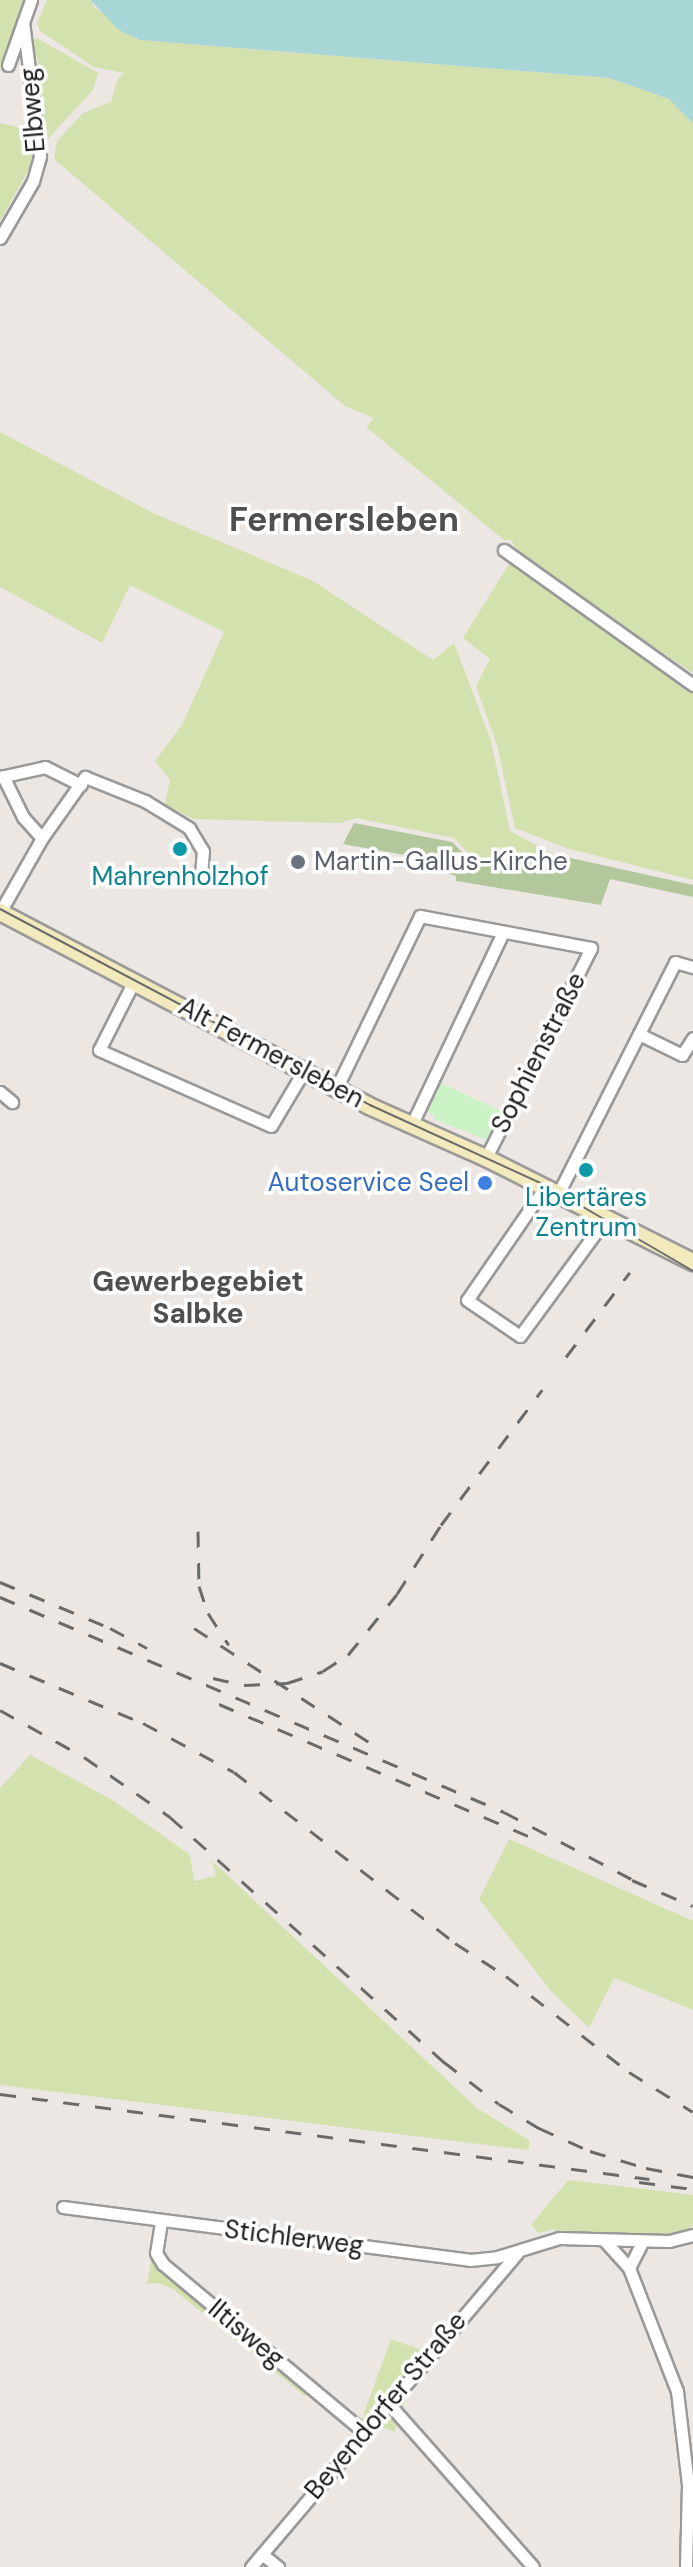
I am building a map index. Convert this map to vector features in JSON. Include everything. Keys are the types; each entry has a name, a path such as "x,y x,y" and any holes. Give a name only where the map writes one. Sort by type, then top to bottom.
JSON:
{"main road":[{"name":"Alt Fermersleben","path":"0,912 336,1089 486,1158 693,1262"}],"street":[{"name":"Elbweg","path":"8,65 31,0"},
{"name":"Elbweg","path":"0,238 33,181 40,156 23,22"},
{"path":"504,550 693,685"},
{"path":"42,838 23,817 2,776 45,767 81,785"},
{"path":"0,912 42,838 85,777 145,801 189,828 203,851 201,875"},
{"path":"336,1089 420,916 503,932 411,1126"},
{"name":"Sophienstraße","path":"486,1158 591,948 503,932"},
{"path":"605,1220 520,1336 467,1300 552,1190 639,1034 675,962 693,967"},
{"path":"134,981 99,1050 271,1126 303,1072"},
{"path":"639,1034 682,1055 693,1038"},
{"path":"0,1092 12,1102"},
{"name":"Stichlerweg","path":"63,2207 470,2260 497,2257 559,2238 643,2241 682,2240 693,2235"},
{"name":"Iltisweg","path":"161,2222 156,2253 163,2264 364,2432"},
{"path":"604,2240 629,2268 680,2403 688,2485 686,2567"},
{"path":"629,2268 643,2241"},
{"name":"Beyendorfer Straße","path":"251,2567 473,2300 523,2247"},
{"path":"389,2404 533,2567"},
{"path":"262,2554 278,2567"}],"green space":[{"path":"0,0 23,0 0,70"},
{"path":"47,0 90,0 94,7 140,40 609,78 670,99 693,122 693,673 523,560 511,540 504,540 366,427 374,418 345,406 54,159 57,141 83,113 111,102 118,78 125,73 94,67 40,31 37,23"},
{"path":"37,38 98,73 93,90 46,141 40,68 31,41"},
{"path":"0,123 30,130 36,156 0,221"},
{"path":"0,432 155,514 313,581 433,660 454,643 491,741 510,831 560,858 474,859 454,838 357,818 340,823 194,819 165,805 170,780 155,761 182,725 224,632 130,585 102,643 0,587"},
{"path":"512,559 693,692 693,880 566,848 515,828 497,745 476,686 490,659 463,638"},
{"path":"354,823 452,842 473,863 564,861 566,857 693,885 693,897 610,879 601,905 456,881 456,876 435,870 427,859 343,844"},
{"path":"441,1083 502,1112 487,1140 434,1119 435,1115 427,1112"},
{"path":"30,1755 114,1801 190,1855 194,1881 216,1876 212,1861 478,2109 529,2140 529,2150 0,2085 0,1788"},
{"path":"509,1839 693,1921 693,2010 614,1978 589,2028 551,1991 479,1899"},
{"path":"568,2180 693,2195 693,2225 682,2234 674,2235 556,2233 554,2229 539,2233 531,2225"},
{"path":"152,2254 308,2391 305,2396 173,2289 158,2283 144,2284 148,2281"},
{"path":"391,2339 424,2351 394,2432 362,2420"}],"water":[{"path":"90,0 693,0 693,123 669,99 609,78 140,40 119,30"}],"tram line":[{"path":"0,909 370,1105 547,1186 693,1271"}],"railway":[{"path":"566,1357 630,1272"},
{"path":"213,1678 244,1685 287,1683 323,1671 348,1655 397,1594 441,1525 542,1390"},
{"path":"198,1531 199,1586 208,1613 229,1645"},
{"path":"0,1582 110,1628 147,1648"},
{"path":"0,1597 504,1812 641,1884"},
{"path":"194,1628 375,1746"},
{"path":"0,1663 143,1723 234,1772 455,1943 506,1976 629,2072 693,2112"},
{"path":"219,1704 528,1836"},
{"path":"0,1710 84,1757 170,1817 444,2062 499,2104 539,2128 590,2151 646,2168 693,2177"},
{"path":"632,1880 693,1906"},
{"path":"0,2094 649,2179"},
{"path":"639,2182 693,2189"}],"place":[{"name":"Mahrenholzhof","path":"180,849"},
{"name":"Martin-Gallus-Kirche","path":"298,862"},
{"name":"Libertäres Zentrum","path":"586,1170"},
{"name":"Autoservice Seel","path":"485,1183"}],"district":[{"name":"Fermersleben","path":"344,520"},
{"name":"Gewerbegebiet Salbke","path":"198,1298"}]}
